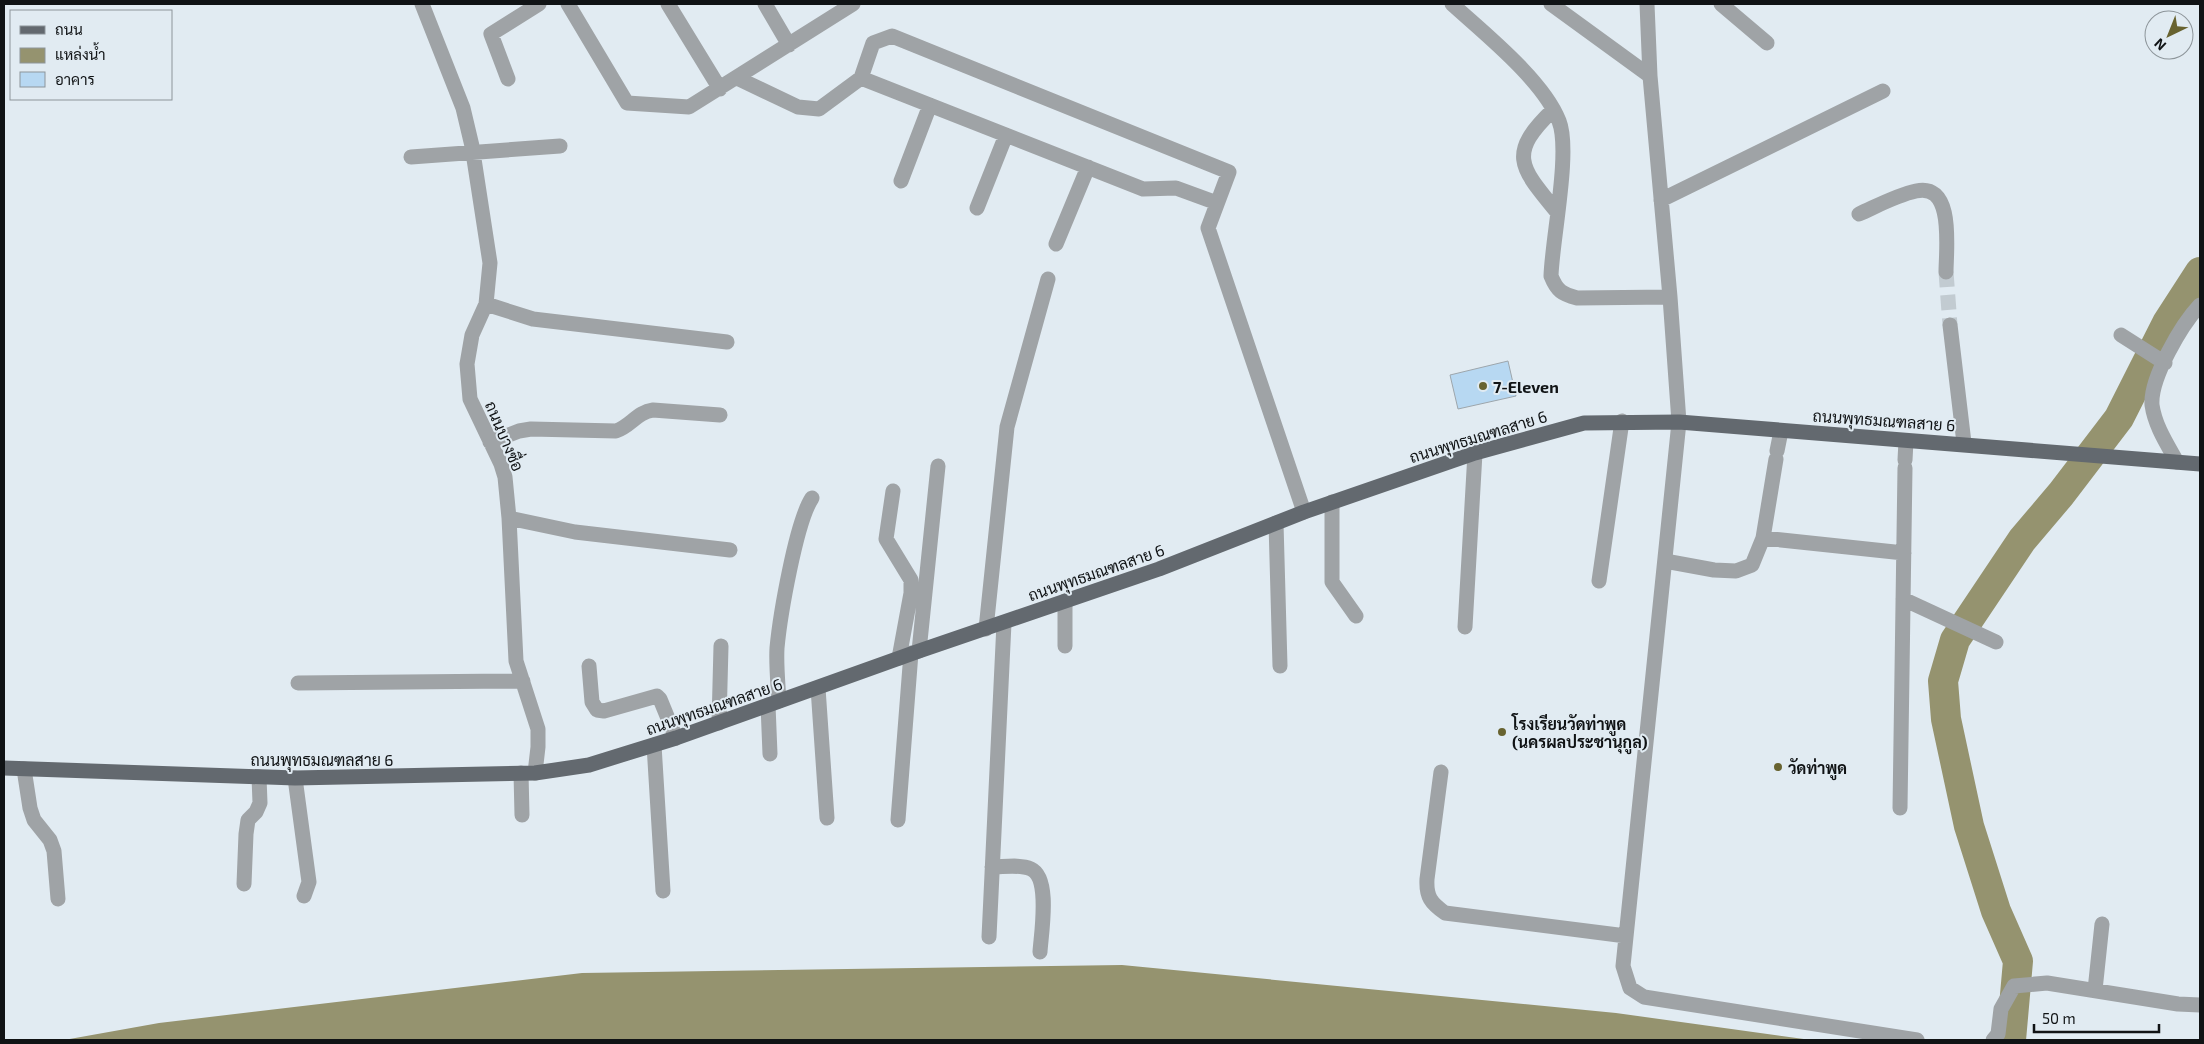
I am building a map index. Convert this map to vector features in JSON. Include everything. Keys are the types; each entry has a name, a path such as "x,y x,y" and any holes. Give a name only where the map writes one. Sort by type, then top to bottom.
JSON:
{"main road":[{"name":"ถนนพุทธมณฑลสาย 6","path":"4,768 295,778 528,773 589,765 676,738 909,654 1159,569 1276,522 1332,502 1475,453 1584,424 1622,421 1679,422 1964,443 2200,464"}],"street":[{"name":"ถนนบางซื่อ","path":"422,4 463,108 478,152 490,263 486,304 472,335 467,364 470,399 505,477 510,518 516,661 538,728 538,747 528,773 522,815"},
{"path":"508,79 491,34 539,4"},
{"path":"568,4 627,103 689,107 853,4"},
{"path":"668,4 720,89"},
{"path":"764,4 789,45"},
{"path":"1452,4 1533,82 1560,122 1563,156 1551,276 1556,288 1562,294 1577,298 1670,298"},
{"path":"1551,4 1650,76"},
{"path":"1647,4 1650,76 1679,422 1623,966 1630,988 1644,997 1917,1040"},
{"path":"1721,4 1767,43"},
{"path":"737,78 798,107 819,109 861,78 873,43 892,36 1229,172 1208,228 1304,512"},
{"path":"861,78 1143,189 1176,188 1217,203"},
{"path":"1661,200 1883,91"},
{"path":"901,180 930,105"},
{"path":"1553,110 1532,130 1524,145 1524,165 1531,181 1557,212"},
{"path":"977,208 1006,135"},
{"path":"411,157 560,146"},
{"path":"1056,244 1088,167"},
{"path":"1859,214 1916,191 1927,190 1940,198 1945,214 1946,272"},
{"path":"986,629 1007,427 1048,280"},
{"path":"486,304 517,316 533,319 727,342"},
{"path":"2177,462 2157,425 2152,404 2162,361 2200,305"},
{"path":"1950,325 1964,443"},
{"path":"2121,335 2162,361"},
{"path":"490,442 519,431 531,429 616,431 625,428 643,411 653,410 720,415"},
{"path":"1599,581 1622,421"},
{"path":"1664,561 1714,570 1736,571 1752,565 1763,538 1781,430"},
{"path":"1900,808 1906,440"},
{"path":"1464,627 1475,453"},
{"path":"909,654 938,466"},
{"path":"893,491 886,539 910,580 911,592 909,654 898,820"},
{"path":"770,754 777,649 803,516 812,498"},
{"path":"1332,502 1332,582 1356,616"},
{"path":"510,518 575,532 730,550"},
{"path":"1276,522 1280,666"},
{"path":"1763,538 1904,553"},
{"path":"1903,599 1975,634 1996,642"},
{"path":"1065,601 1065,646"},
{"path":"989,936 1004,623"},
{"path":"719,723 721,646"},
{"path":"589,666 592,702 597,710 604,711 657,696 676,738"},
{"path":"298,683 523,681"},
{"path":"818,688 827,818"},
{"path":"654,745 663,891"},
{"path":"24,769 30,808 34,820 50,840 54,851 58,899"},
{"path":"1441,772 1426,891 1431,903 1444,913 1626,936"},
{"path":"244,884 248,820 259,808 260,777"},
{"path":"295,778 309,882 304,896"},
{"path":"992,867 1026,867 1034,870 1038,875 1043,890 1040,952"},
{"path":"2095,990 2102,924"},
{"path":"1993,1040 1998,1034 2001,1009 2014,986 2047,982 2178,1004 2200,1005"}],"water":[{"path":"1122,965 1616,1013 1811,1040 64,1040 159,1023 582,973"}],"building":[{"name":"7-Eleven","path":"1508,361 1516,396 1458,409 1450,375"}],"waterway":[{"path":"2011,1040 2018,961 1996,911 1969,826 1946,719 1943,681 1955,640 2022,540 2061,494 2119,418 2167,323 2200,272"}],"tunnel":[{"path":"1946,272 1950,325"}],"place":[{"name":"7-Eleven","path":"1483,386"},
{"name":"โรงเรียนวัดท่าพูด (นครผลประชานุกูล)","path":"1502,732"},
{"name":"วัดท่าพูด","path":"1778,767"}]}
